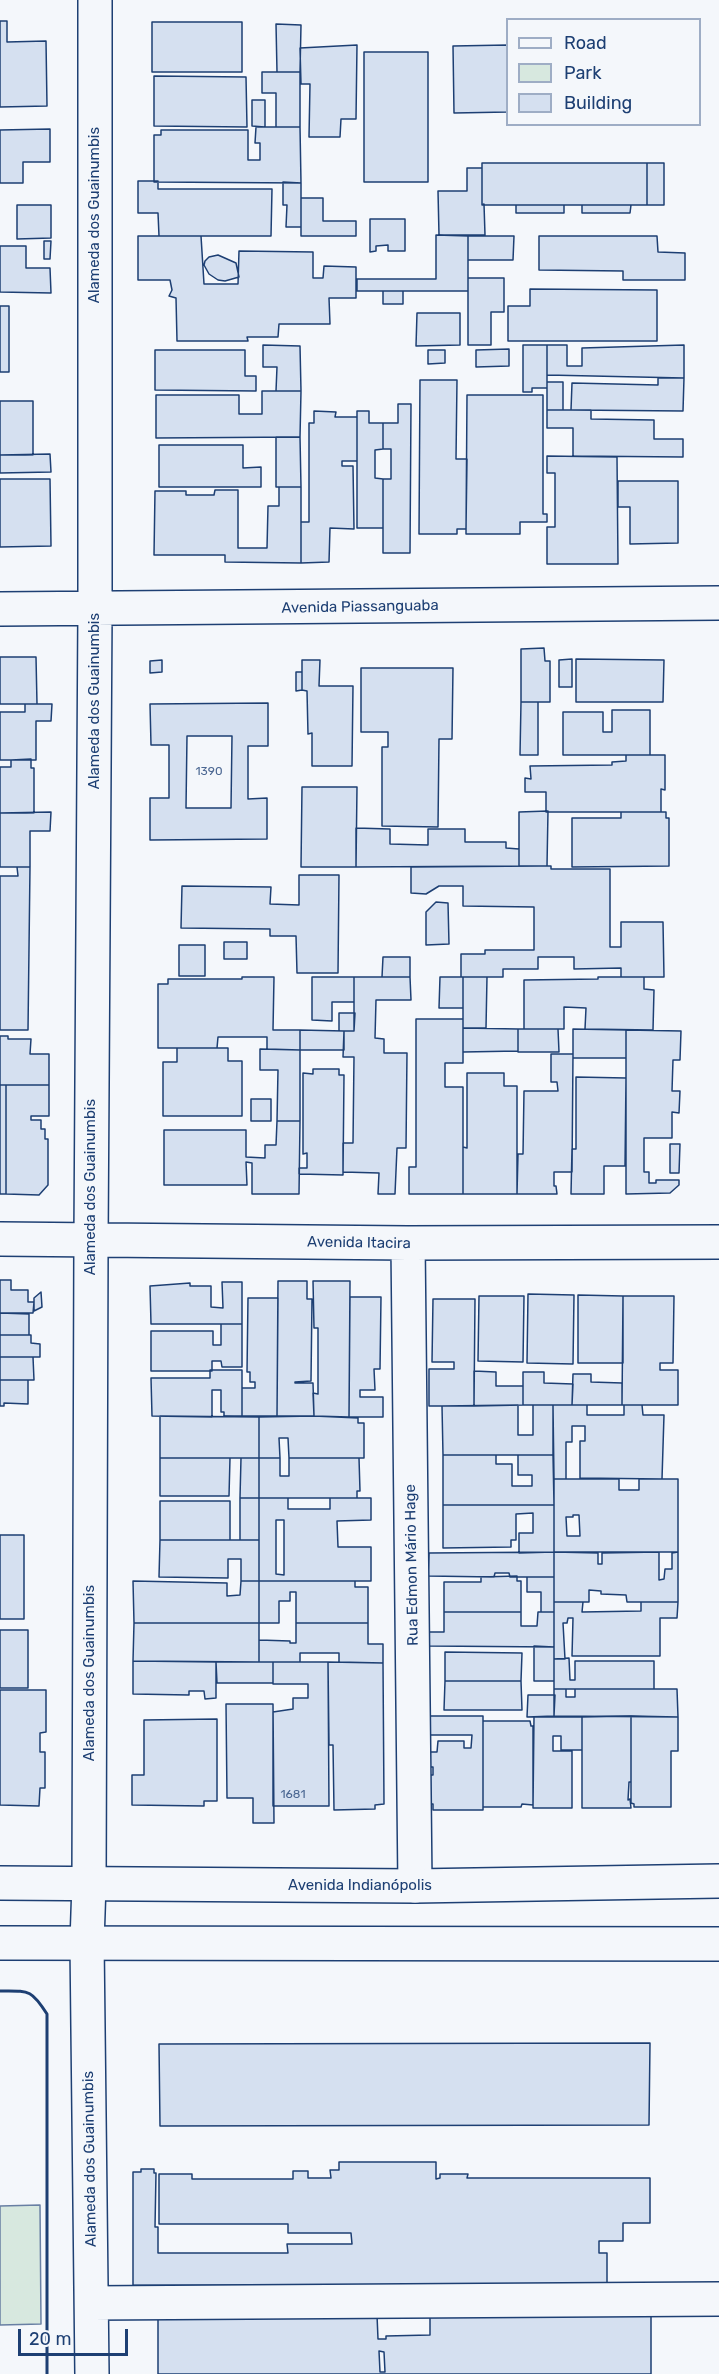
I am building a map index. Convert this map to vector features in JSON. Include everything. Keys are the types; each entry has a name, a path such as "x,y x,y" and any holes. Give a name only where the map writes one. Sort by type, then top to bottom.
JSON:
{"street":[{"name":"Alameda dos Guainumbis","path":"92,2374 87,1942 95,610 94,0"},
{"name":"Avenida Piassanguaba","path":"0,609 719,603"},
{"name":"Avenida Itacira","path":"0,1239 408,1243 719,1242"},
{"name":"Rua Edmon Mário Hage","path":"408,1243 416,1886"},
{"name":"Avenida Indianópolis","path":"0,1884 416,1886 719,1881"},
{"path":"0,1943 719,1944"},
{"path":"92,2303 719,2299"}],"green space":[{"path":"40,2205 41,2324 0,2325 0,2206"}],"building":[{"path":"0,21 7,21 7,42 46,41 47,106 0,107"},
{"path":"152,22 242,22 242,72 152,72"},
{"path":"276,24 301,25 300,72 277,72"},
{"path":"357,45 356,119 341,119 340,137 309,137 310,84 301,84 300,48"},
{"path":"506,45 506,112 454,113 453,46"},
{"path":"364,52 428,52 428,182 364,182"},
{"path":"262,72 300,72 300,127 276,127 276,93 262,93"},
{"path":"154,76 246,77 247,127 154,126"},
{"path":"252,100 265,100 265,127 252,126"},
{"path":"256,127 300,127 301,183 154,182 154,135 161,135 161,130 248,130 248,160 260,160 260,143 255,143"},
{"path":"50,129 50,162 23,162 23,183 0,183 0,130"},
{"path":"482,163 647,163 647,205 482,205"},
{"path":"647,163 664,163 664,205 647,205"},
{"path":"467,168 482,168 485,235 439,235 438,191 467,191"},
{"path":"138,181 158,181 158,189 272,189 271,236 159,236 158,213 138,213"},
{"path":"283,182 301,183 301,227 286,227 287,205 283,205"},
{"path":"301,198 323,198 323,221 356,221 356,236 301,236"},
{"path":"17,205 51,205 51,238 17,239"},
{"path":"516,205 564,205 564,213 516,213"},
{"path":"582,205 631,205 630,213 582,213"},
{"path":"370,219 405,219 405,251 388,251 388,245 376,246 376,251 370,252"},
{"path":"436,235 468,236 468,291 357,291 357,279 436,279"},
{"path":"138,236 201,236 204,284 238,284 239,251 313,252 313,278 323,278 324,266 356,267 356,298 329,298 330,324 279,324 278,337 247,337 248,341 177,341 176,298 169,296 172,290 170,280 138,280"},
{"path":"468,236 514,236 513,260 468,260"},
{"path":"539,236 657,236 658,252 685,253 685,280 623,280 623,271 539,270"},
{"path":"44,241 51,241 50,259 44,259"},
{"path":"0,246 26,246 26,268 50,268 51,293 0,292"},
{"path":"218,255 236,263 239,277 225,281 218,280 209,274 204,265 205,261 209,257"},
{"path":"468,278 504,278 504,312 491,312 491,345 468,345"},
{"path":"530,289 657,290 657,341 508,341 508,306 530,306"},
{"path":"383,291 403,291 403,304 383,304"},
{"path":"0,306 9,306 9,372 0,372"},
{"path":"417,313 460,313 460,345 416,346"},
{"path":"263,345 300,346 301,391 276,391 277,367 263,367"},
{"path":"523,345 547,345 547,388 532,388 532,392 523,392"},
{"path":"547,345 567,345 567,366 582,366 582,348 684,345 684,378 547,375"},
{"path":"509,349 509,366 476,367 476,350"},
{"path":"155,350 245,350 245,376 256,376 256,391 155,390"},
{"path":"428,350 445,350 445,363 428,364"},
{"path":"658,378 684,378 683,411 571,410 572,383 658,385"},
{"path":"420,380 457,380 456,459 467,459 466,529 457,529 457,534 419,534"},
{"path":"547,382 563,382 563,410 547,410"},
{"path":"262,391 301,391 300,437 156,438 156,395 239,395 239,414 262,414"},
{"path":"467,395 543,395 543,514 547,514 547,522 520,522 520,534 466,534"},
{"path":"0,401 33,401 33,455 0,455"},
{"path":"398,404 411,404 410,553 383,553 383,479 391,479 391,449 383,449 383,423 398,423"},
{"path":"547,410 591,410 591,419 654,420 654,439 683,439 683,457 573,456 573,428 547,428"},
{"path":"314,411 336,412 335,417 357,417 357,461 342,461 342,466 353,466 354,529 330,528 329,562 301,563 301,522 309,522 309,423 314,423"},
{"path":"357,411 369,411 369,423 383,423 383,449 375,450 375,478 383,479 383,528 357,528"},
{"path":"276,437 300,437 301,487 276,487"},
{"path":"159,445 243,445 243,468 261,467 261,487 159,487"},
{"path":"50,454 51,472 0,473 0,455"},
{"path":"547,456 617,457 618,564 547,564 547,527 555,527 555,473 547,473"},
{"path":"0,479 50,479 51,546 0,547"},
{"path":"618,481 678,481 678,543 630,544 630,507 618,507"},
{"path":"279,487 301,487 301,563 225,562 225,555 154,555 155,491 186,491 186,495 214,495 215,490 238,490 238,548 267,548 268,506 279,506"},
{"path":"544,648 545,661 550,661 550,702 521,702 521,649"},
{"path":"0,657 36,657 37,704 0,704"},
{"path":"572,659 572,687 559,687 559,660"},
{"path":"576,659 664,660 663,702 576,702"},
{"path":"162,660 162,672 150,673 150,661"},
{"path":"302,660 320,660 319,686 353,686 352,766 312,766 312,733 308,734 307,691 302,690"},
{"path":"361,668 453,668 452,739 439,739 438,827 382,826 382,747 388,747 388,732 361,732"},
{"path":"296,672 302,672 302,690 296,691"},
{"path":"521,702 538,702 538,755 520,755"},
{"path":"268,703 268,746 248,746 248,799 267,798 267,839 150,840 150,798 169,798 169,745 151,745 150,704"},
{"path":"25,704 52,704 51,721 36,721 36,760 0,760 0,712 25,712"},
{"path":"612,710 650,710 650,755 563,755 563,712 603,712 603,732 612,732"},
{"path":"187,736 232,736 231,808 186,808"},
{"path":"626,755 665,755 665,790 661,789 661,812 546,812 546,792 525,792 525,778 531,779 530,766 612,765 612,762 626,761"},
{"path":"31,759 31,768 34,768 34,813 0,813 0,767 11,767 11,760"},
{"path":"302,787 357,787 356,867 301,867"},
{"path":"548,811 547,866 519,866 519,812"},
{"path":"51,812 50,831 30,831 30,867 0,867 0,813"},
{"path":"621,812 666,812 666,818 669,818 669,866 572,867 572,818 621,818"},
{"path":"356,828 390,829 390,844 428,845 428,829 465,829 465,842 506,842 506,848 519,849 519,866 356,867"},
{"path":"551,866 551,869 610,869 610,947 621,947 621,922 663,922 664,977 621,977 621,968 574,969 574,957 538,957 538,969 503,969 503,977 461,977 461,954 485,954 485,950 534,950 534,907 463,906 463,886 439,886 426,894 411,893 411,867"},
{"path":"17,867 30,867 28,1030 0,1030 0,876 18,876"},
{"path":"299,875 339,875 338,973 297,973 296,936 270,936 270,929 181,928 182,886 271,887 270,904 299,905"},
{"path":"436,902 448,903 449,944 426,945 426,912"},
{"path":"224,942 247,942 247,959 224,959"},
{"path":"179,945 205,945 205,976 179,976"},
{"path":"383,957 410,957 410,977 382,977"},
{"path":"242,977 274,977 273,1030 300,1030 300,1050 267,1049 267,1037 218,1037 217,1048 158,1048 158,984 168,984 168,979 242,979"},
{"path":"312,977 354,977 354,1002 332,1002 332,1021 312,1020"},
{"path":"354,977 410,977 411,1000 376,1000 375,1038 384,1039 384,1053 407,1053 406,1148 397,1148 395,1194 378,1194 379,1173 343,1172 343,1143 353,1143 354,1057 343,1057 344,1031 354,1031"},
{"path":"440,977 463,977 463,1008 439,1008"},
{"path":"463,977 487,977 486,1028 463,1028"},
{"path":"598,977 644,977 644,989 654,990 653,1030 585,1029 586,1008 564,1007 564,1029 524,1029 524,980 598,979"},
{"path":"339,1013 355,1013 354,1031 339,1031"},
{"path":"416,1019 463,1019 463,1063 445,1063 445,1087 463,1087 463,1194 409,1194 409,1167 416,1167"},
{"path":"463,1028 518,1029 518,1051 463,1052"},
{"path":"518,1029 558,1029 559,1052 518,1052"},
{"path":"573,1029 626,1030 626,1058 573,1058"},
{"path":"300,1030 344,1031 344,1050 300,1050"},
{"path":"626,1030 681,1031 680,1060 673,1060 672,1091 680,1091 679,1113 672,1112 672,1138 644,1138 644,1172 649,1172 649,1183 656,1183 656,1180 679,1180 679,1185 670,1193 626,1194"},
{"path":"0,1036 8,1036 8,1039 31,1039 30,1054 49,1054 49,1085 0,1085"},
{"path":"177,1048 228,1048 228,1061 242,1061 242,1116 163,1116 163,1062 177,1062"},
{"path":"260,1049 300,1050 300,1121 277,1121 278,1070 260,1070"},
{"path":"551,1054 573,1054 572,1172 554,1172 554,1186 556,1186 557,1194 517,1194 518,1154 523,1154 524,1091 558,1091 557,1082 551,1082"},
{"path":"313,1069 339,1069 339,1075 344,1075 343,1175 299,1174 299,1168 307,1168 307,1153 303,1154 303,1073 313,1074"},
{"path":"467,1073 504,1073 504,1086 517,1086 517,1194 463,1194 463,1147 467,1148"},
{"path":"576,1077 626,1078 625,1166 604,1166 604,1194 571,1194 572,1149 576,1149"},
{"path":"0,1085 6,1085 6,1194 0,1194"},
{"path":"6,1085 49,1085 49,1116 31,1116 31,1120 41,1120 41,1129 45,1129 45,1139 48,1139 48,1185 39,1195 6,1194"},
{"path":"251,1099 271,1099 271,1121 251,1121"},
{"path":"277,1121 300,1121 299,1194 252,1194 252,1163 246,1162 247,1185 164,1185 164,1130 246,1130 246,1157 265,1158 265,1145 276,1145"},
{"path":"670,1144 680,1144 679,1173 670,1173"},
{"path":"0,1280 11,1280 11,1290 28,1290 28,1302 34,1302 33,1313 0,1313"},
{"path":"278,1281 307,1281 307,1299 312,1299 311,1381 295,1383 313,1383 314,1416 277,1416"},
{"path":"313,1281 350,1281 349,1417 314,1416 313,1393 318,1394 318,1328 314,1328"},
{"path":"222,1282 242,1282 242,1324 151,1324 150,1286 190,1283 190,1286 211,1286 211,1307 223,1308"},
{"path":"41,1292 42,1307 34,1311 34,1298"},
{"path":"528,1294 574,1295 573,1364 527,1363"},
{"path":"578,1295 623,1296 623,1363 578,1363"},
{"path":"479,1296 524,1296 523,1362 478,1361"},
{"path":"623,1296 674,1296 673,1363 660,1363 660,1370 678,1370 678,1405 622,1405"},
{"path":"350,1297 381,1297 380,1369 374,1369 375,1390 360,1390 360,1397 383,1397 383,1417 349,1417"},
{"path":"248,1298 278,1298 277,1416 242,1416 242,1388 255,1388 255,1382 250,1382 250,1372 247,1372"},
{"path":"433,1299 475,1299 474,1406 429,1406 429,1369 454,1369 454,1362 432,1362"},
{"path":"0,1313 29,1314 29,1335 0,1335"},
{"path":"221,1324 242,1324 242,1367 222,1367 221,1361 212,1361 212,1371 151,1371 151,1331 213,1331 213,1345 221,1345"},
{"path":"0,1335 31,1335 31,1343 40,1344 40,1357 0,1357"},
{"path":"0,1357 33,1357 34,1380 0,1380"},
{"path":"210,1370 242,1370 242,1416 224,1416 224,1412 221,1412 221,1390 212,1390 212,1417 152,1416 151,1378 210,1378"},
{"path":"474,1371 496,1372 496,1386 523,1386 523,1405 474,1406"},
{"path":"523,1372 544,1372 544,1383 573,1384 572,1405 523,1405"},
{"path":"573,1374 591,1374 591,1382 622,1383 622,1405 572,1405"},
{"path":"0,1380 28,1380 28,1404 4,1403 4,1406 0,1406"},
{"path":"518,1405 518,1435 533,1435 533,1405 553,1405 553,1455 443,1455 442,1406"},
{"path":"553,1405 587,1405 587,1415 624,1415 624,1405 642,1405 643,1415 664,1415 662,1479 580,1478 580,1441 585,1441 585,1426 572,1426 572,1442 566,1442 566,1479 554,1479"},
{"path":"160,1416 259,1417 259,1458 160,1458"},
{"path":"259,1417 358,1418 358,1423 364,1423 364,1458 289,1458 288,1438 279,1438 280,1458 259,1458"},
{"path":"443,1455 496,1455 496,1464 512,1464 512,1486 532,1486 532,1475 518,1475 518,1455 553,1455 554,1505 443,1505"},
{"path":"160,1458 230,1458 229,1496 160,1496"},
{"path":"241,1458 259,1458 259,1498 240,1498"},
{"path":"259,1458 280,1458 280,1476 289,1476 289,1458 359,1458 360,1491 357,1491 357,1498 259,1498"},
{"path":"554,1479 619,1479 619,1490 639,1490 639,1479 678,1479 678,1552 554,1552","holes":["579,1515 580,1536 567,1536 566,1517"]},
{"path":"240,1498 259,1498 259,1540 240,1540"},
{"path":"259,1498 288,1498 288,1509 330,1509 330,1498 371,1498 371,1520 337,1521 338,1547 371,1547 371,1581 259,1581","holes":["276,1520 284,1520 284,1575 276,1574"]},
{"path":"160,1501 230,1501 230,1540 160,1540"},
{"path":"443,1505 554,1505 554,1552 519,1553 519,1533 533,1533 533,1513 516,1514 516,1540 511,1540 511,1547 443,1548"},
{"path":"0,1535 24,1535 24,1619 0,1619"},
{"path":"160,1540 259,1540 259,1581 241,1581 241,1559 228,1559 228,1578 159,1577"},
{"path":"554,1552 554,1577 510,1577 509,1573 495,1573 494,1577 428,1576 429,1553"},
{"path":"554,1552 598,1553 598,1564 602,1564 602,1553 659,1552 659,1580 664,1579 665,1569 672,1569 672,1553 678,1552 678,1602 627,1602 626,1595 601,1594 601,1591 589,1590 589,1602 554,1602"},
{"path":"517,1576 517,1581 521,1581 521,1612 444,1612 444,1582 481,1582 481,1577"},
{"path":"527,1577 554,1577 554,1612 541,1612 541,1592 527,1592"},
{"path":"133,1581 227,1583 227,1596 240,1595 241,1581 259,1581 259,1623 134,1623"},
{"path":"259,1581 355,1581 355,1587 368,1587 368,1623 296,1623 296,1592 290,1592 290,1601 279,1601 279,1623 259,1623"},
{"path":"554,1602 583,1602 582,1612 641,1611 641,1602 678,1602 677,1618 660,1618 660,1656 572,1656 573,1618 568,1618 567,1623 563,1623 565,1659 554,1659"},
{"path":"444,1612 521,1612 521,1626 537,1626 538,1612 554,1612 554,1647 429,1646 429,1632 444,1632"},
{"path":"134,1623 259,1623 259,1662 133,1661"},
{"path":"296,1623 368,1623 368,1644 383,1644 383,1663 339,1662 339,1653 300,1653 300,1662 259,1662 259,1640 296,1643"},
{"path":"0,1630 28,1630 28,1688 0,1688"},
{"path":"534,1646 554,1647 554,1681 534,1681"},
{"path":"445,1652 522,1653 521,1681 445,1681"},
{"path":"569,1658 570,1680 575,1680 575,1661 654,1661 654,1689 554,1689 554,1659"},
{"path":"133,1661 216,1662 216,1698 205,1699 204,1691 189,1691 189,1695 133,1694"},
{"path":"216,1662 273,1662 273,1683 217,1683"},
{"path":"273,1662 328,1662 329,1806 273,1806 273,1712 293,1709 293,1698 308,1698 308,1684 273,1684"},
{"path":"328,1662 383,1663 384,1804 375,1805 375,1809 334,1810 333,1745 329,1745"},
{"path":"445,1681 521,1681 522,1710 444,1710"},
{"path":"554,1689 566,1689 566,1697 575,1697 575,1689 677,1689 678,1717 554,1716"},
{"path":"0,1690 46,1690 46,1732 40,1733 40,1752 45,1752 45,1788 40,1788 39,1806 0,1805"},
{"path":"528,1695 555,1695 554,1716 527,1717"},
{"path":"226,1704 273,1704 274,1823 253,1823 253,1798 227,1798"},
{"path":"428,1716 483,1716 483,1810 433,1810 433,1804 428,1804 429,1775 433,1775 433,1767 428,1767 428,1752 437,1752 438,1741 464,1741 464,1748 471,1748 472,1735 428,1735"},
{"path":"631,1716 678,1717 678,1751 671,1751 671,1807 634,1807 631,1803"},
{"path":"631,1716 631,1782 629,1782 628,1800 630,1799 631,1808 582,1808 582,1717"},
{"path":"534,1717 582,1717 582,1750 561,1750 561,1736 553,1736 553,1751 572,1751 572,1808 533,1808"},
{"path":"217,1719 217,1801 204,1801 204,1806 132,1805 132,1775 144,1775 144,1720"},
{"path":"483,1721 530,1721 533,1726 533,1805 483,1807"},
{"path":"650,2043 649,2125 160,2126 159,2044"},
{"path":"339,2162 436,2162 436,2179 440,2178 440,2174 468,2174 467,2178 650,2178 650,2223 623,2223 623,2241 599,2241 599,2253 607,2253 607,2286 133,2285 133,2172 141,2172 141,2169 154,2169 156,2173 155,2227 158,2227 158,2253 288,2253 287,2244 352,2244 351,2233 288,2233 288,2224 159,2224 159,2174 192,2174 192,2179 293,2179 293,2171 308,2171 308,2178 331,2178 330,2170 339,2170"},
{"path":"377,2315 378,2339 386,2339 386,2336 430,2335 430,2316 651,2315 651,2374 158,2374 158,2316","holes":["379,2351 384,2352 385,2372 380,2372"]}],"wall":[{"path":"0,1991 28,1993 37,2000 47,2014 47,2374"}]}
